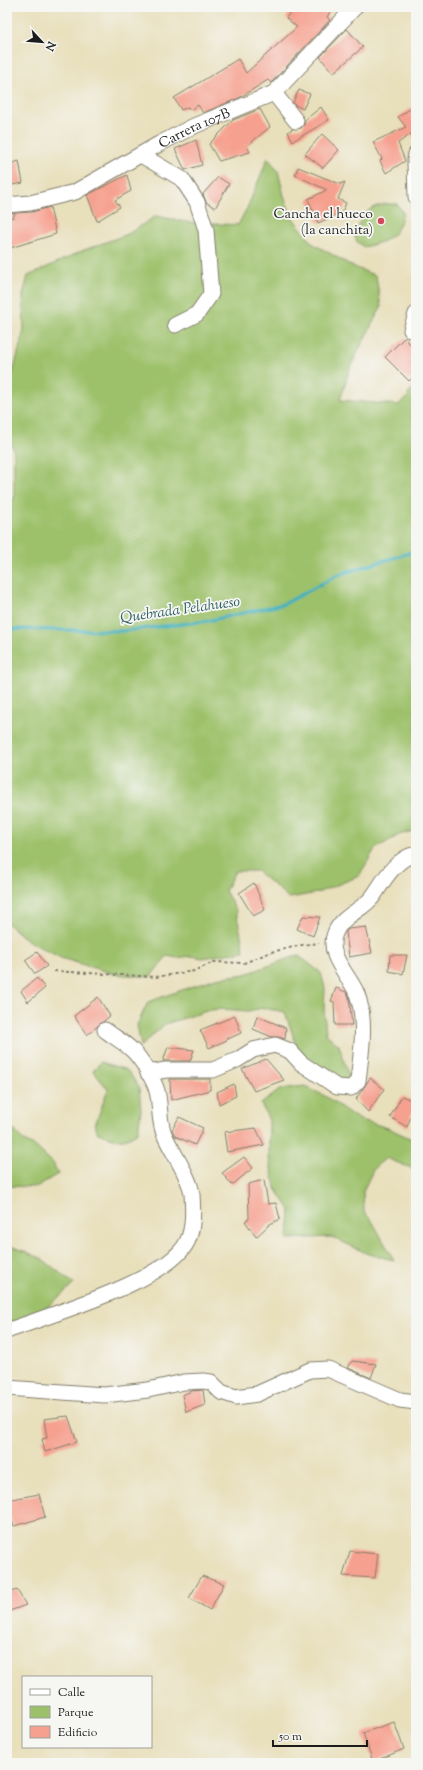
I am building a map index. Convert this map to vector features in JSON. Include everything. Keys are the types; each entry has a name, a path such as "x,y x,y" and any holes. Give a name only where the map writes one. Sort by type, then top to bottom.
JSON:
{"street":[{"name":"Carrera 107B","path":"7,205 30,203 75,192 194,126 274,92 355,7"},
{"path":"274,92 296,121"},
{"path":"416,154 416,197"},
{"path":"141,155 182,179 197,202 206,230 211,294 197,314 175,325"},
{"path":"411,330 416,314"},
{"path":"148,1073 166,1070 213,1070 238,1060 253,1050 276,1045 290,1051 301,1062 337,1087 351,1088 358,1081 363,1020 357,994 335,957 332,942 335,932 343,921 371,899 389,872 408,855 416,854"},
{"path":"7,1331 76,1307 145,1276 175,1257 187,1242 192,1223 192,1192 162,1130 157,1091 148,1073 133,1050 105,1030"},
{"path":"7,1388 104,1395 148,1390 184,1382 203,1381 211,1382 221,1392 236,1397 257,1394 310,1370 328,1369 400,1400 416,1402"}],"path":[{"path":"54,971 156,977 194,971 214,962 244,963 271,952 302,945 332,942"}],"green space":[{"path":"268,158 278,171 284,196 292,217 312,243 352,266 376,276 381,307 351,365 340,400 398,405 409,396 408,394 416,385 416,830 399,835 375,849 359,876 317,893 289,898 257,871 235,871 225,891 236,910 244,951 203,958 190,956 177,958 167,956 150,977 114,974 61,958 30,942 7,923 7,505 14,500 14,453 7,427 7,396 24,330 23,295 28,276 84,250 128,234 156,216 186,222 238,225 247,208"},
{"name":"Cancha el hueco (la canchita)","path":"397,204 403,212 398,227 391,237 386,240 364,247 357,242 354,234 362,218 369,210 379,205"},
{"path":"298,955 321,973 325,988 324,1009 326,1034 339,1045 349,1077 345,1084 328,1079 298,1050 285,1012 263,1008 248,1011 222,1009 210,1010 165,1024 141,1046 137,1025 148,1002 216,978 246,974"},
{"path":"101,1062 127,1070 139,1087 141,1111 138,1132 127,1138 118,1139 98,1133 95,1125 108,1089 93,1071"},
{"path":"304,1086 325,1096 358,1119 388,1128 416,1141 416,1170 386,1158 374,1168 363,1191 364,1212 372,1221 394,1260 368,1254 332,1237 288,1239 290,1210 275,1187 269,1158 269,1120 261,1104 281,1089"},
{"path":"7,1125 11,1127 24,1141 36,1147 53,1163 58,1174 36,1187 7,1186"},
{"path":"7,1244 41,1258 74,1284 37,1316 7,1327"}],"building":[{"path":"294,7 333,7 327,17 330,20 271,83 268,80 239,98 203,113 198,105 190,110 188,107 181,110 174,98 238,59 246,73 297,27 286,18"},
{"path":"347,29 363,47 333,73 320,57"},
{"path":"299,90 310,94 303,109 295,105 293,102"},
{"path":"416,105 416,140 411,134 398,143 405,161 386,173 380,161 382,159 373,142 406,127 398,117"},
{"path":"321,107 329,120 293,141 288,132 292,129 301,128 304,125 305,120"},
{"path":"260,109 270,127 247,146 250,152 219,161 209,144 233,120"},
{"path":"322,134 339,150 323,168 305,154"},
{"path":"196,140 202,165 185,170 175,149"},
{"path":"19,161 23,183 7,186 7,165"},
{"path":"298,167 340,184 345,182 338,199 346,203 340,216 336,215 318,223 308,199 327,190 295,175"},
{"path":"127,175 131,191 115,200 120,207 97,221 87,195"},
{"path":"218,177 229,184 215,208 206,202 203,194"},
{"path":"50,207 56,234 7,249 7,218 14,217 14,213 32,212"},
{"path":"404,338 416,350 416,374 409,381 385,357"},
{"path":"254,883 265,910 253,916 239,893"},
{"path":"303,916 320,917 313,936 297,929"},
{"path":"366,927 372,953 349,957 346,932 348,929"},
{"path":"37,952 47,966 35,974 25,960"},
{"path":"390,955 407,955 403,974 389,971"},
{"path":"37,978 45,988 28,1002 21,991"},
{"path":"336,988 346,992 349,997 352,1025 335,1025 334,1002 331,1001"},
{"path":"98,997 110,1016 87,1035 74,1016"},
{"path":"235,1016 241,1033 228,1039 227,1037 227,1040 209,1048 200,1030"},
{"path":"257,1016 286,1028 285,1039 272,1037 253,1029"},
{"path":"168,1047 194,1050 190,1061 163,1061"},
{"path":"266,1059 284,1080 254,1091 242,1069"},
{"path":"370,1078 384,1089 368,1112 356,1099"},
{"path":"170,1079 210,1079 210,1090 171,1100"},
{"path":"234,1084 236,1096 219,1104 217,1092"},
{"path":"402,1096 416,1102 407,1127 390,1117"},
{"path":"179,1117 203,1128 195,1145 175,1136 172,1130"},
{"path":"256,1128 264,1145 227,1152 224,1132"},
{"path":"244,1157 253,1168 232,1185 222,1173"},
{"path":"264,1180 268,1204 276,1203 280,1219 270,1224 256,1237 245,1221 249,1219 248,1184"},
{"path":"352,1361 376,1364 371,1378 348,1368"},
{"path":"203,1390 205,1405 186,1412 182,1395 192,1391"},
{"path":"68,1416 77,1442 45,1452 42,1439 47,1438 44,1419"},
{"path":"39,1494 45,1517 14,1526 7,1508 7,1500"},
{"path":"350,1551 378,1554 375,1578 343,1576"},
{"path":"202,1576 224,1584 210,1610 189,1598"},
{"path":"17,1590 26,1605 7,1612 7,1593"},
{"path":"394,1722 404,1749 373,1762 363,1733"}],"waterway":[{"name":"Quebrada Pelahueso","path":"7,629 123,631 207,621 284,604 340,574 416,551"}],"place":[{"name":"Cancha el hueco (la canchita)","path":"381,221"}]}
